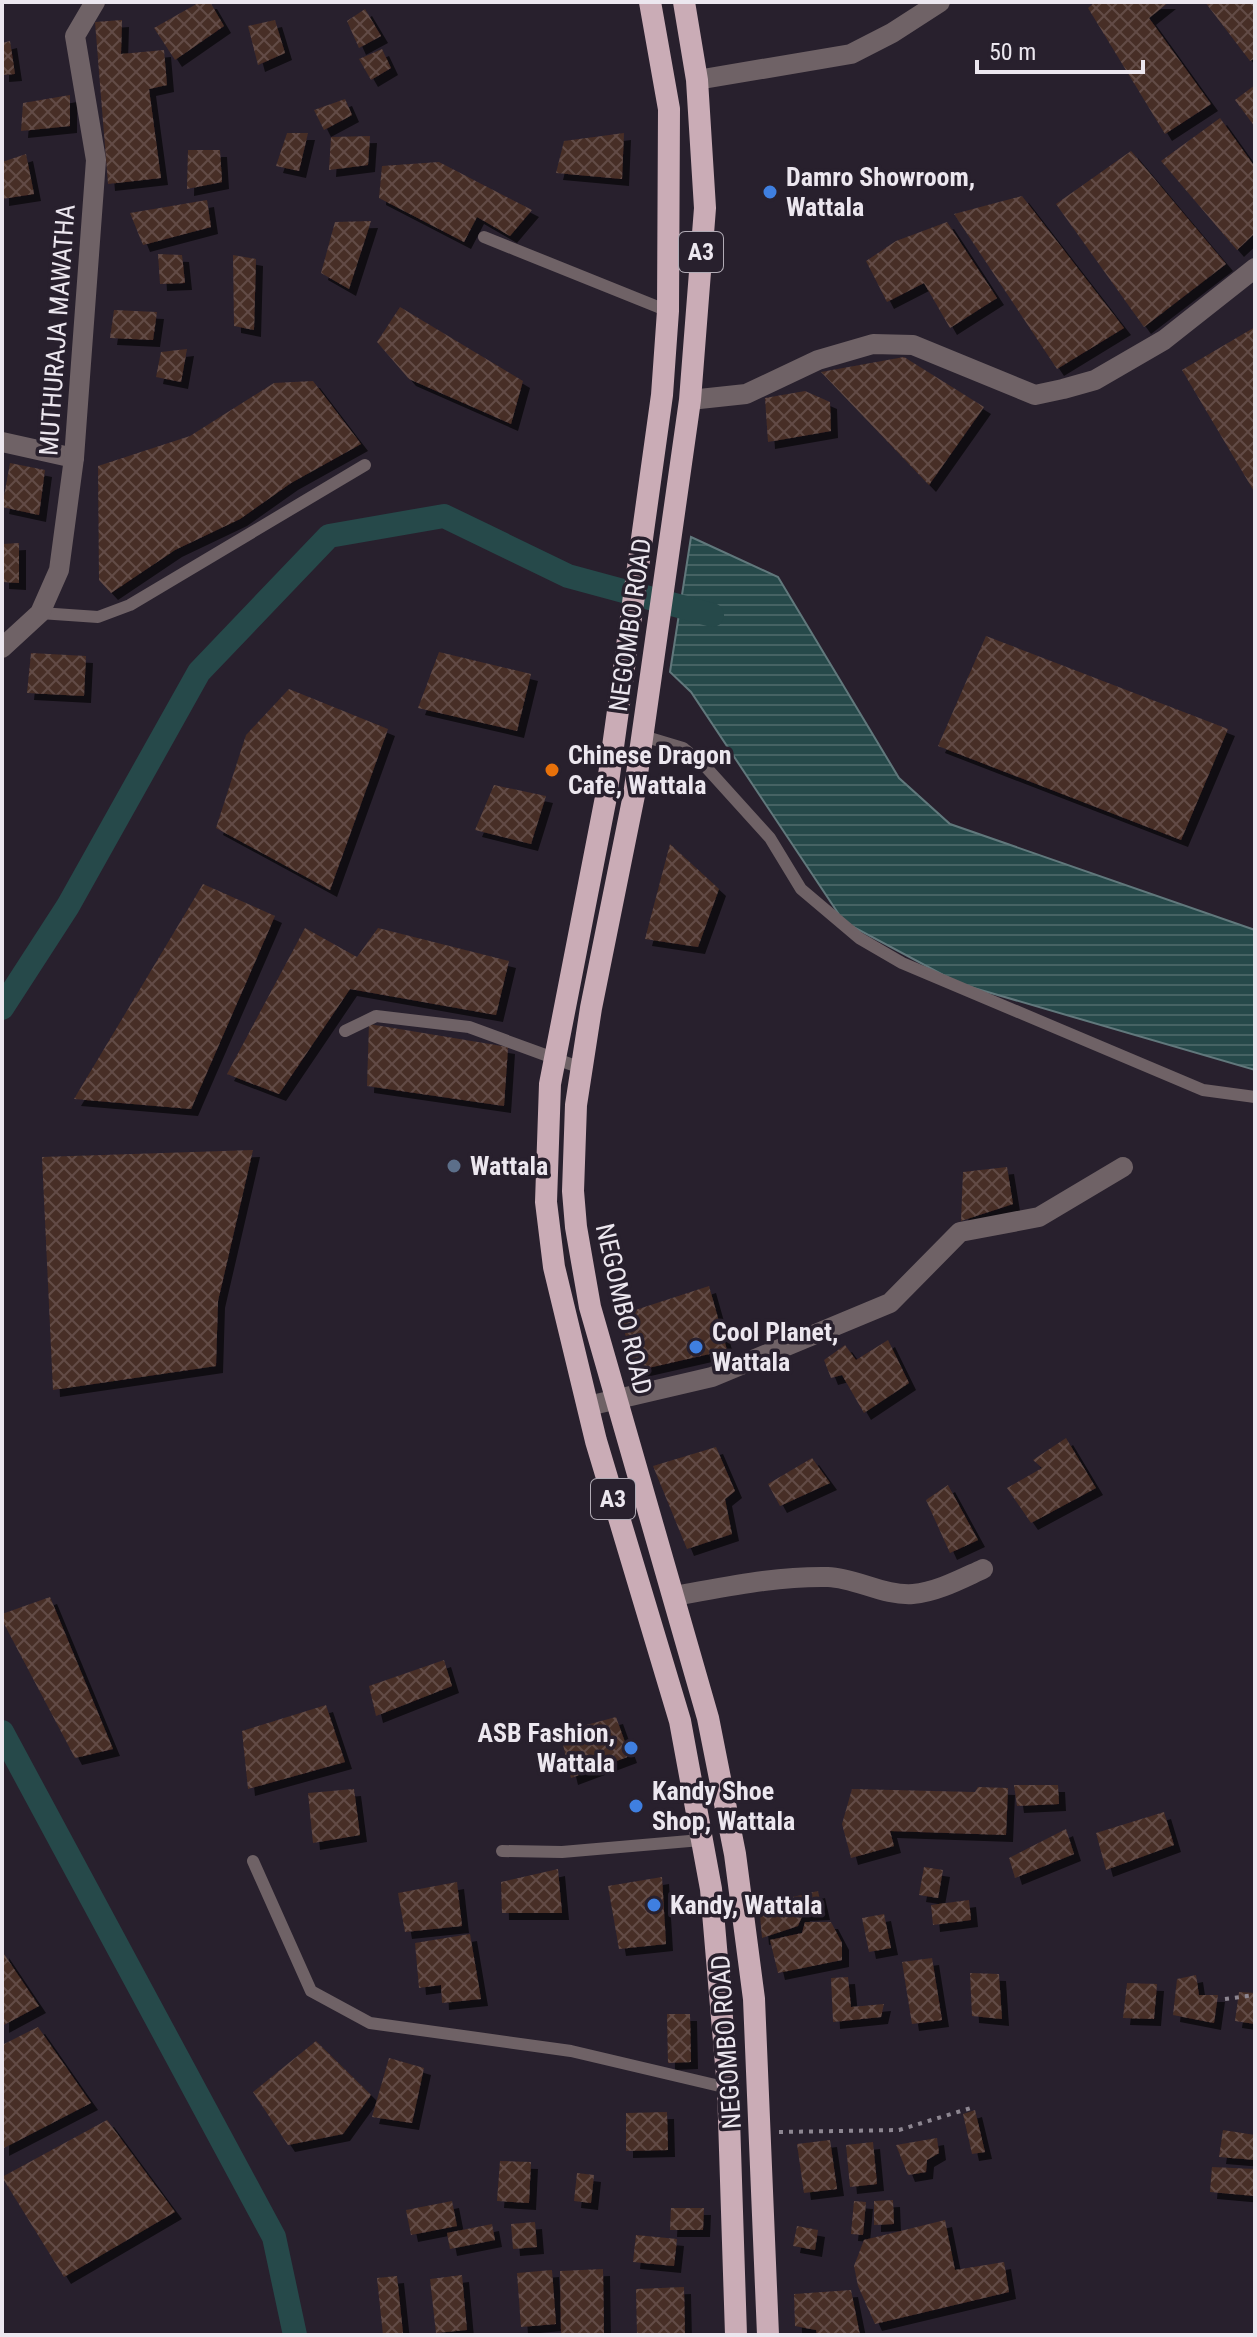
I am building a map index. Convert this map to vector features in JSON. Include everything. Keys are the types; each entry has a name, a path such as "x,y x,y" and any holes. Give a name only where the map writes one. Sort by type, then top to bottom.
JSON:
{"highway":[{"name":"NEGOMBO ROAD","path":"650,2 669,109 668,311 662,395 606,797 554,1060 547,1109 546,1202 554,1267 588,1406 680,1721 701,1840 719,1962 728,2088 736,2335"},
{"name":"NEGOMBO ROAD","path":"684,2 697,80 705,208 690,400 643,736 581,1068 573,1153 576,1227 590,1307 708,1718 745,1910 760,2131 768,2335"}],"street":[{"name":"MUTHURAJA MAWATHA","path":"2,648 40,613 59,570 74,458 96,160 75,36 95,2"},
{"path":"697,80 851,54 940,2"},
{"path":"690,400 746,394 818,360 873,344 913,345 1035,395 1063,389 1095,380 1164,340 1255,268"},
{"path":"2,442 74,458"},
{"path":"588,1406 615,1397 712,1377 890,1303 960,1232 1039,1217 1123,1167"},
{"path":"674,1596 752,1580 831,1577 912,1594 941,1587 983,1569"}],"lane":[{"path":"484,237 668,311"},
{"path":"40,613 98,617 130,605 365,465"},
{"path":"643,736 683,748 704,765 770,838 801,889 859,938 902,963 1203,1090 1255,1097"},
{"path":"345,1031 376,1016 469,1027 581,1068"},
{"path":"502,1851 562,1852 701,1840"},
{"path":"253,1861 311,1991 370,2023 571,2051 728,2088"}],"path":[{"path":"1225,1999 1255,1995"},
{"path":"760,2131 899,2130 974,2107"}],"shaded area":[{"path":"691,537 778,577 899,778 950,824 1255,930 1255,1070 960,984 844,922 691,692 670,672"}],"building":[{"path":"200,2 210,2 224,26 175,60 154,28"},
{"path":"1095,2 1169,2 1149,18 1211,104 1165,134 1088,8"},
{"path":"1205,2 1255,2 1255,58 1250,61"},
{"path":"365,9 381,36 359,48 347,21"},
{"path":"122,20 121,54 164,50 167,85 149,89 161,178 108,184 95,22"},
{"path":"275,20 285,53 258,65 248,26"},
{"path":"10,41 15,74 2,75 2,43"},
{"path":"382,49 391,68 371,80 359,59"},
{"path":"1255,85 1255,127 1235,100"},
{"path":"70,95 70,126 21,131 23,103"},
{"path":"345,99 352,115 324,130 314,110"},
{"path":"1220,118 1255,167 1255,233 1237,250 1161,161"},
{"path":"287,133 308,133 299,171 276,166"},
{"path":"624,133 622,179 556,173 564,141"},
{"path":"370,136 368,165 329,170 331,137"},
{"path":"188,150 220,150 222,182 187,189"},
{"path":"1131,151 1226,264 1144,327 1056,204"},
{"path":"26,154 34,194 2,199 2,162"},
{"path":"439,162 532,210 510,236 477,217 464,242 379,198 382,166"},
{"path":"1022,196 1124,328 1057,369 954,214"},
{"path":"207,200 211,227 143,245 130,213"},
{"path":"371,221 349,289 321,273 335,222"},
{"path":"947,222 997,298 950,328 924,283 887,302 866,261 896,241"},
{"path":"158,254 182,255 185,283 160,284"},
{"path":"233,255 256,259 254,330 234,326"},
{"path":"400,307 523,381 511,424 409,379 377,342"},
{"path":"114,310 157,312 153,340 110,338"},
{"path":"1255,327 1255,493 1182,370"},
{"path":"187,349 181,382 156,377 161,352"},
{"path":"904,357 984,407 929,485 821,372"},
{"path":"313,381 361,444 291,483 240,519 175,550 111,593 99,580 98,466 190,436 274,383"},
{"path":"805,391 830,402 831,431 768,442 765,398"},
{"path":"10,463 45,470 39,515 2,507"},
{"path":"19,543 19,583 2,582 2,544"},
{"path":"986,636 1228,729 1181,840 938,746"},
{"path":"439,652 531,674 517,731 418,708"},
{"path":"31,653 86,656 84,696 27,693"},
{"path":"289,689 388,729 330,890 216,828 246,735"},
{"path":"494,785 546,796 531,844 475,830"},
{"path":"670,844 719,889 698,947 645,939"},
{"path":"203,884 275,916 191,1109 74,1099"},
{"path":"305,928 357,957 378,928 509,961 496,1015 350,989 279,1094 227,1074"},
{"path":"369,1024 508,1047 504,1106 367,1086"},
{"path":"253,1150 218,1301 216,1366 53,1390 42,1157"},
{"path":"1007,1167 1013,1204 961,1221 963,1172"},
{"path":"709,1286 727,1350 635,1371 620,1315"},
{"path":"888,1340 909,1383 864,1413 842,1375 831,1378 824,1360 845,1345 856,1360"},
{"path":"1066,1438 1096,1488 1031,1523 1007,1488 1042,1468 1033,1460"},
{"path":"716,1447 735,1491 725,1499 732,1534 687,1549 653,1466"},
{"path":"812,1458 830,1483 780,1506 768,1484"},
{"path":"948,1485 978,1540 950,1553 926,1500"},
{"path":"50,1597 113,1749 75,1758 2,1620 2,1614"},
{"path":"444,1660 452,1686 376,1716 369,1686"},
{"path":"326,1705 345,1762 248,1789 242,1731"},
{"path":"616,1717 630,1756 571,1778 560,1732"},
{"path":"1014,1785 1058,1785 1059,1804 1017,1806"},
{"path":"978,1787 1008,1788 1006,1835 890,1831 894,1846 851,1858 842,1824 852,1789 975,1792"},
{"path":"354,1789 360,1835 313,1843 308,1793"},
{"path":"1164,1812 1174,1845 1106,1870 1096,1833"},
{"path":"1066,1829 1074,1854 1015,1878 1009,1858"},
{"path":"924,1867 943,1870 938,1898 919,1895"},
{"path":"558,1869 562,1913 502,1913 501,1882"},
{"path":"662,1877 666,1944 619,1949 608,1886"},
{"path":"457,1882 462,1926 405,1932 398,1893"},
{"path":"818,1891 823,1913 803,1914 798,1926 762,1938 759,1905"},
{"path":"969,1900 971,1920 933,1925 931,1905"},
{"path":"884,1914 891,1948 869,1952 862,1918"},
{"path":"805,1922 831,1922 842,1943 842,1960 778,1973 770,1940 802,1933"},
{"path":"470,1934 481,1999 442,2003 441,1985 419,1988 415,1943"},
{"path":"2,1951 39,2006 2,2026"},
{"path":"932,1958 942,2020 912,2024 902,1962"},
{"path":"970,1973 999,1974 1002,2019 972,2016"},
{"path":"1196,1975 1199,1995 1218,1995 1214,2023 1173,2015 1177,1979"},
{"path":"848,1977 851,2007 884,2004 881,2017 833,2022 831,1978"},
{"path":"1127,1983 1157,1984 1154,2019 1123,2018"},
{"path":"1239,1992 1255,1993 1255,2024 1235,2021"},
{"path":"667,2014 690,2014 691,2062 668,2063"},
{"path":"38,2027 91,2103 2,2149 2,2045"},
{"path":"316,2041 371,2095 343,2134 288,2145 253,2092"},
{"path":"389,2058 424,2068 412,2123 372,2117"},
{"path":"975,2110 985,2152 972,2154 963,2114"},
{"path":"667,2112 668,2150 626,2151 626,2113"},
{"path":"107,2120 175,2212 64,2277 2,2177"},
{"path":"1223,2130 1255,2135 1255,2160 1219,2157"},
{"path":"937,2138 939,2153 927,2160 926,2172 908,2175 896,2145"},
{"path":"830,2140 837,2189 804,2193 797,2144"},
{"path":"873,2142 877,2184 850,2187 846,2145"},
{"path":"500,2161 531,2162 529,2203 497,2201"},
{"path":"1212,2167 1255,2169 1255,2196 1210,2192"},
{"path":"577,2173 594,2175 591,2203 574,2201"},
{"path":"893,2200 894,2224 874,2225 874,2201"},
{"path":"452,2201 457,2226 411,2235 406,2210"},
{"path":"854,2201 866,2202 863,2235 851,2234"},
{"path":"671,2208 704,2208 703,2230 670,2230"},
{"path":"945,2220 955,2270 1004,2262 1009,2292 875,2324 858,2286 854,2266 864,2240"},
{"path":"535,2222 537,2247 513,2249 511,2224"},
{"path":"492,2224 495,2240 450,2249 447,2233"},
{"path":"797,2226 818,2230 815,2250 793,2246"},
{"path":"636,2235 677,2239 674,2266 633,2262"},
{"path":"603,2269 604,2333 561,2334 560,2271"},
{"path":"552,2270 556,2324 521,2327 517,2273"},
{"path":"462,2275 467,2330 436,2333 430,2279"},
{"path":"397,2276 403,2333 383,2335 377,2278"},
{"path":"684,2287 685,2334 637,2335 636,2289"},
{"path":"851,2290 860,2335 817,2335 816,2330 795,2326 794,2294"}],"waterway":[{"path":"2,1008 68,906 199,672 329,536 444,516 568,576 712,615"},
{"path":"2,1732 274,2237 295,2335"}],"place":[{"name":"Damro Showroom, Wattala","path":"770,192"},
{"name":"Chinese Dragon Cafe, Wattala","path":"552,770"},
{"name":"Wattala","path":"454,1166"},
{"name":"Cool Planet, Wattala","path":"696,1347"},
{"name":"ASB Fashion, Wattala","path":"631,1748"},
{"name":"Kandy Shoe Shop, Wattala","path":"636,1806"},
{"name":"Kandy, Wattala","path":"654,1905"}]}
